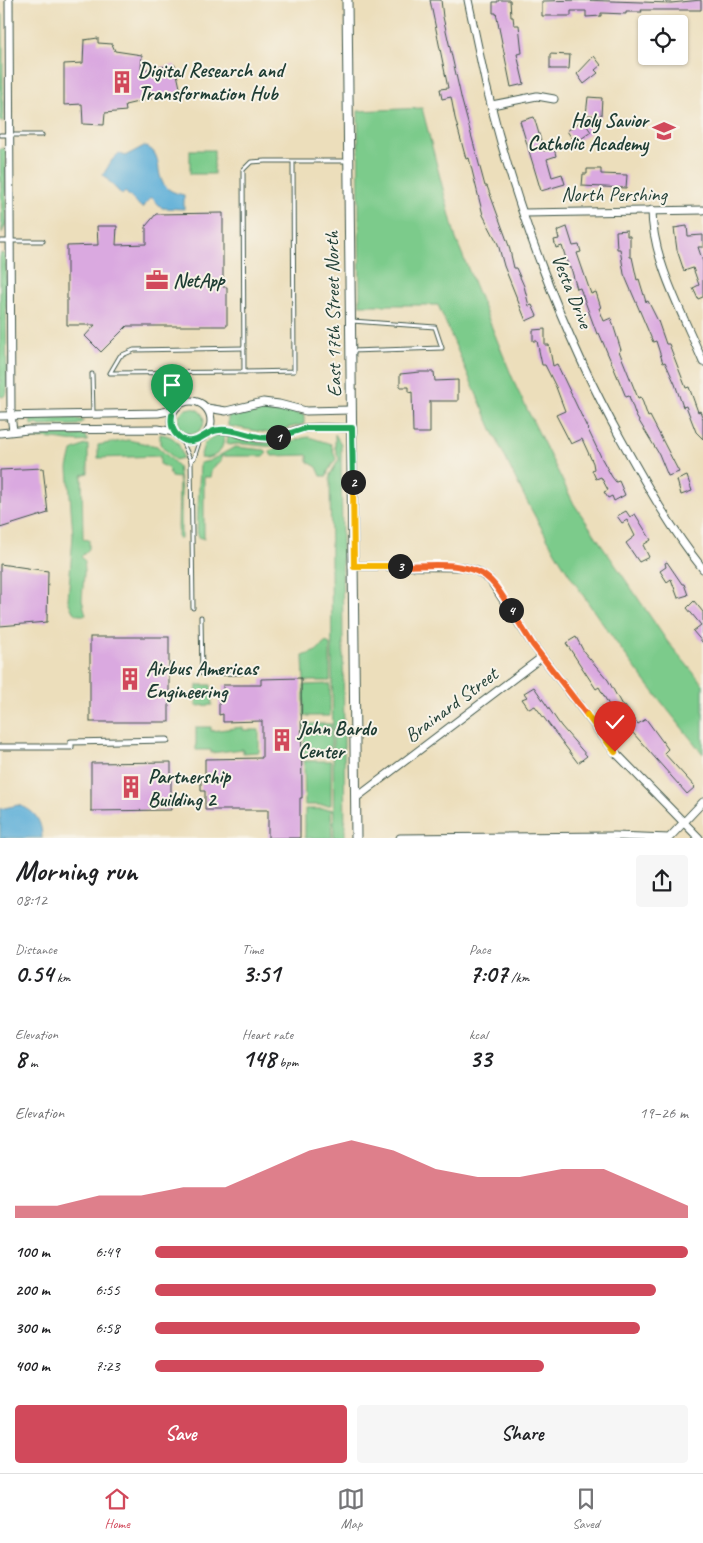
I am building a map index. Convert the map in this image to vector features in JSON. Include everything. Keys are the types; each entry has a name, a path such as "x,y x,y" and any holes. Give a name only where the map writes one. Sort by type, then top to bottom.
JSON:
{"street":[{"path":"8,0 11,415 13,431"},
{"name":"East 17th Street North","path":"347,0 356,838"},
{"name":"Vesta Drive","path":"468,0 492,105 546,274 608,416 649,491 703,568"},
{"path":"492,105 537,96 554,99"},
{"path":"652,210 652,232 679,307 700,344 703,362"},
{"name":"North Pershing","path":"525,212 703,210"},
{"path":"0,416 158,413 174,410 184,402 190,401 202,404 207,408 211,417 209,431 200,440 191,441 182,439 174,432 158,429 0,432"},
{"path":"207,408 226,411 263,402 306,411 351,410"},
{"path":"174,410 171,421 174,432"},
{"path":"209,431 232,430 253,438 264,438 280,436 306,428 352,428"},
{"path":"354,566 463,567 477,571 490,580 542,657 615,752 699,838"},
{"name":"Brainard Street","path":"356,798 542,657"},
{"path":"0,747 70,747 70,742 167,740"},
{"path":"400,838 670,838 703,802"}],"lane":[{"path":"0,135 42,135"},
{"path":"244,348 134,350 120,356 110,373 294,371 293,161"},
{"path":"244,372 243,170 251,162 349,161"},
{"path":"0,241 43,241"},
{"path":"350,321 435,327 442,348 351,351"},
{"path":"92,374 93,414"},
{"path":"182,439 191,461 193,608"},
{"path":"191,461 194,458 200,440"},
{"path":"201,617 202,674 241,674"}],"green space":[{"path":"0,12 3,15 3,122 0,121"},
{"path":"422,108 456,239 517,389 574,504 667,641 703,684 703,754 618,645 586,600 551,545 515,478 438,305 360,305 358,111"},
{"path":"4,148 6,152 6,224 2,233 0,149"},
{"path":"190,150 214,150 214,174 190,174"},
{"path":"4,253 6,262 7,393 3,397 0,396 0,254"},
{"path":"270,406 304,415 304,424 268,433 228,426 228,415 251,408 254,409 254,407"},
{"path":"191,408 200,412 204,421 200,430 191,434 182,430 178,421 182,412"},
{"path":"34,418 75,418 84,421 78,425 40,426 37,424 33,426 30,421"},
{"path":"71,434 72,436 84,434 88,441 46,438 32,440 29,438 30,435"},
{"path":"160,434 174,439 183,458 175,460 160,444"},
{"path":"224,434 221,449 215,455 200,458 204,444 216,435"},
{"path":"228,434 261,443 290,439 276,446 230,445 227,443"},
{"path":"335,434 341,444 345,838 334,838 330,475 339,459 335,448"},
{"path":"309,437 331,444 336,459 327,476 321,476 317,467 308,462 308,455 272,456 270,453 271,450"},
{"path":"128,440 157,446 178,466 181,490 181,539 178,539 179,478 171,477 168,468 160,464 160,456 98,458 98,445"},
{"path":"88,445 88,473 82,475 83,539 89,540 89,549 81,557 85,561 82,600 86,615 78,615 72,610 68,600 73,535 68,468 72,451"},
{"path":"235,447 265,450 267,453 264,456 221,456 221,462 212,468 210,477 204,477 204,539 199,537 197,533 200,463 209,461"},
{"path":"326,642 330,644 330,681 304,681 303,656 316,651"},
{"path":"330,684 330,716 304,716 304,685"},
{"path":"197,685 211,685 212,705 196,706"},
{"path":"304,724 331,724 331,754 304,754"},
{"path":"196,727 211,727 211,731 243,727 243,730 259,730 259,752 243,753 243,749 211,753 211,750 196,750"},
{"path":"304,761 331,761 331,805 305,805"},
{"path":"305,809 331,809 332,838 305,838"}],"water":[{"path":"144,146 152,150 156,156 161,179 165,186 172,191 184,195 184,209 162,208 151,197 142,208 125,192 122,195 103,175 112,160 119,153 125,156"},
{"path":"18,805 33,813 39,821 42,838 0,838 0,809"}],"building":[{"path":"430,0 441,0 443,17 462,101 485,186 487,186 509,246 514,268 516,268 524,286 529,306 532,305 537,316 526,321 504,266 498,244 483,215 469,158 466,159 451,97 442,99 440,89 448,88"},
{"path":"498,0 510,0 511,17 513,17 514,25 519,25 522,53 517,54 524,84 511,87 496,13 493,13 493,2 498,2"},
{"path":"582,0 671,3 701,0 701,10 641,10 642,12 626,12 626,14 601,13 601,16 586,17 586,11 571,11 571,16 542,16 542,1"},
{"name":"Digital Research and Transformation Hub","path":"98,38 98,43 112,44 115,51 142,55 141,70 175,65 181,92 125,105 126,111 105,113 104,125 83,124 82,104 64,105 64,64 83,63 84,40"},
{"path":"550,54 570,55 569,69 550,69"},
{"path":"594,56 601,65 595,70 598,73 584,84 577,74"},
{"path":"588,97 602,98 601,116 586,115"},
{"path":"534,117 544,151 554,148 556,156 547,159 552,177 562,174 565,184 541,191 520,121"},
{"path":"583,120 591,132 575,143 567,131"},
{"path":"587,169 601,169 601,174 627,175 626,188 582,186 583,174 587,174"},
{"path":"223,213 223,287 227,287 227,326 127,326 101,352 85,336 95,325 67,325 67,246 98,245 97,226 117,226 116,245 146,244 146,226 156,214"},
{"path":"687,226 688,236 703,235 703,247 698,247 703,262 703,297 698,299 693,288 699,285 693,268 684,271 677,250 674,228"},
{"path":"567,227 573,246 579,245 581,252 577,253 591,294 596,292 604,321 611,318 621,350 619,351 638,398 641,397 648,417 650,416 679,472 668,476 659,454 636,416 629,396 626,397 599,333 597,334 580,288 577,289 562,246 556,248 554,240 559,239 557,231"},
{"path":"627,230 627,236 630,236 630,257 632,257 637,280 639,279 646,302 648,301 658,321 666,344 669,344 686,388 689,387 698,412 700,411 703,419 703,439 696,432 686,406 683,407 665,362 663,363 656,341 653,342 624,274 620,249 617,249 616,231"},
{"path":"545,329 545,345 549,345 553,366 557,364 602,459 612,477 616,482 619,481 625,495 614,501 612,496 608,498 604,492 608,490 601,477 596,479 592,470 594,469 593,463 582,439 571,444 556,415 565,411 545,365 542,365 537,341 533,341 533,330"},
{"path":"434,372 435,381 458,380 458,401 430,401 430,433 413,433 412,392 409,393 409,387 400,387 400,374"},
{"path":"43,468 48,513 0,528 0,470"},
{"path":"687,476 692,491 681,495 677,480"},
{"path":"626,511 630,517 635,514 651,540 643,545 649,557 639,562 626,543 635,536 627,520 622,523 617,516"},
{"path":"667,562 682,584 684,584 688,595 678,598 671,579 667,582 660,571 666,567 665,563"},
{"path":"0,564 48,571 47,622 0,626"},
{"path":"694,601 703,612 703,643 693,631 701,625 687,608"},
{"name":"Airbus Americas Engineering","path":"90,637 169,637 169,722 90,722"},
{"path":"576,637 584,652 608,680 623,707 625,706 638,724 646,719 668,749 664,753 695,787 687,794 610,707 599,687 596,689 566,643"},
{"name":"John Bardo Center","path":"301,678 302,798 300,798 300,838 268,838 268,810 205,810 205,791 201,791 201,777 205,777 205,759 262,758 262,721 223,722 223,714 219,715 219,700 223,700 223,685 261,685 261,679"},
{"path":"534,687 561,726 587,756 578,763 535,706 529,709 522,699 527,697 524,693"},
{"name":"Partnership Building 2","path":"171,762 171,810 91,811 91,763"}],"place":[{"name":"Digital Research and Transformation Hub","path":"122,82"},
{"name":"Holy Savior Catholic Academy","path":"664,131"},
{"name":"NetApp","path":"157,280"},
{"name":"Airbus Americas Engineering","path":"130,679"},
{"name":"John Bardo Center","path":"282,740"},
{"name":"Partnership Building 2","path":"131,787"}],"route":[{"path":"172,415 171,421 174,432 186,441 200,440 209,431 218,430 232,430 253,438 274,438 306,428 352,428 354,566 463,567 477,571 490,580 533,645 615,752"}]}
